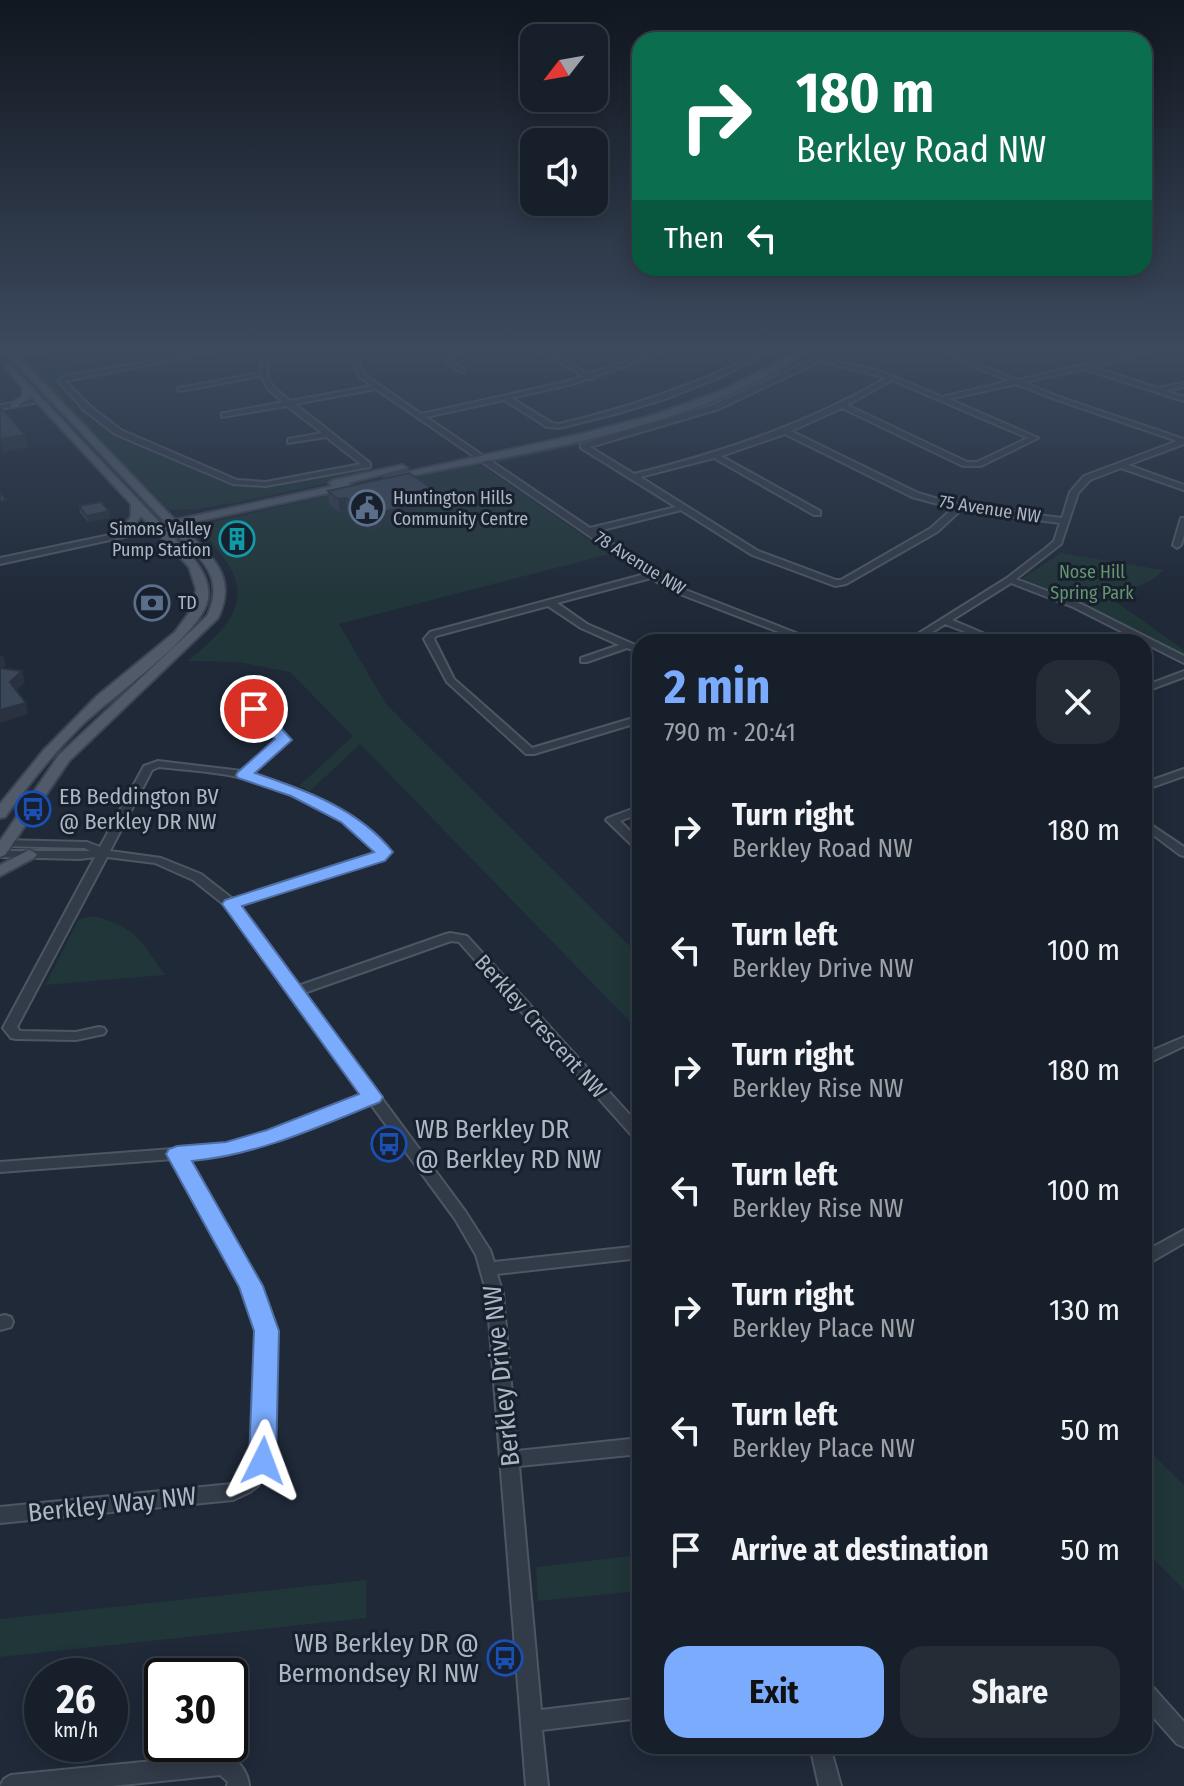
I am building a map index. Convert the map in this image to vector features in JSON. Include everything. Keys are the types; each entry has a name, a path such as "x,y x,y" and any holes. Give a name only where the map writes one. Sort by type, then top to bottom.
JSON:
{"main road":[{"path":"1,848 64,758 212,618 222,598 219,576 210,563 186,539 136,502 73,435"},
{"path":"2,809 39,761 195,615 202,602 202,582 194,566 161,521 85,435"},
{"path":"161,521 199,519 559,435"},
{"path":"161,521 584,435"},
{"path":"127,528 135,520 136,502"},
{"path":"186,539 190,528 199,519"},
{"path":"0,871 29,855"}],"street":[{"path":"126,435 236,482 266,484 367,465 330,435"},
{"path":"291,441 321,435"},
{"name":"78 Avenue NW","path":"448,435 675,589 793,634"},
{"path":"620,435 584,446 755,553 835,583 843,582 934,530 959,507"},
{"path":"632,477 716,456 777,435"},
{"name":"75 Avenue NW","path":"794,435 905,492 959,507 1064,521"},
{"path":"905,435 966,464 978,464 1034,438 1028,435"},
{"path":"924,634 1010,580 1058,542 1079,484 1184,441"},
{"path":"716,456 817,513"},
{"path":"1120,465 1184,488"},
{"path":"589,531 681,508"},
{"path":"1177,545 1184,520"},
{"path":"0,558 161,521"},
{"path":"0,558 161,521"},
{"path":"632,721 530,752 450,680 429,639 433,634 652,575"},
{"path":"1010,580 1076,605 1133,634"},
{"path":"550,603 584,626 632,647"},
{"path":"946,621 979,634"},
{"path":"1152,644 1184,660"},
{"path":"584,660 627,645"},
{"path":"1152,686 1184,674"},
{"path":"229,698 254,709 284,740 244,775"},
{"path":"99,1031 76,1036 16,1035 10,1028 148,768 158,764 244,775 296,793 347,819 384,852 379,857 231,904"},
{"path":"1152,784 1184,772"},
{"path":"632,812 612,820 632,839"},
{"path":"1152,829 1184,853"},
{"name":"Berkley Drive NW","path":"1,848 87,845 102,853"},
{"name":"Berkley Drive NW","path":"1,848 29,855 102,853 157,860 197,877 231,904 460,1215 490,1269 510,1459 537,1786"},
{"name":"Berkley Crescent NW","path":"297,991 450,937 463,939 632,1126"},
{"path":"1152,1056 1184,1041"},
{"path":"0,1167 226,1150 275,1136 372,1097"},
{"name":"Berkley Way NW","path":"0,1515 233,1492 247,1487 258,1477 263,1461 266,1331 251,1286 177,1154"},
{"path":"1152,1255 1184,1236"},
{"path":"490,1269 632,1253"},
{"path":"510,1459 632,1447"},
{"path":"1152,1701 1184,1737"},
{"path":"533,1721 632,1709"},
{"path":"822,1754 830,1786"},
{"path":"11,1786 224,1764 238,1778 238,1786"}],"green space":[{"path":"96,435 119,435 232,485 267,487 372,469 361,476 239,502 169,510"},
{"path":"579,435 613,435 498,463 500,456"},
{"path":"469,464 484,467 610,554 339,624 386,704 632,948 632,1024 360,744 310,791 299,786 353,736 290,672 237,662 187,661 229,620 237,594 236,581 229,566 199,525"},
{"name":"Nose Hill Spring Park","path":"1061,553 1163,570 1149,581 1112,599 1184,650 1184,655 1152,639 1152,634 1142,634 1081,604 1025,582 1023,578"},
{"path":"94,916 129,931 165,975 45,985 79,919"},
{"path":"1152,1454 1184,1485 1184,1590 1152,1557"},
{"path":"632,1556 632,1592 538,1601 536,1567"},
{"path":"366,1580 366,1618 0,1657 0,1619"}],"building":[{"path":"0,435 23,435 0,439"},
{"path":"409,473 431,488 407,494 418,504 368,515 346,498 338,499 328,491"},
{"path":"101,502 109,511 87,516 79,506"},
{"path":"0,668 22,671 10,682 26,703 0,710"}],"place":[{"name":"Huntington Hills Community Centre","path":"367,508"},
{"name":"Simons Valley Pump Station","path":"237,539"},
{"name":"TD","path":"152,603"},
{"name":"EB Beddington BV @ Berkley DR NW","path":"33,809"},
{"name":"WB Berkley DR @ Berkley RD NW","path":"389,1144"},
{"name":"WB Berkley DR @ Bermondsey RI NW","path":"505,1658"}],"route":[{"path":"254,709 284,740 244,775 296,793 347,819 384,852 379,857 231,904 372,1097 275,1136 226,1150 177,1154 251,1286 266,1331 263,1461"}]}
